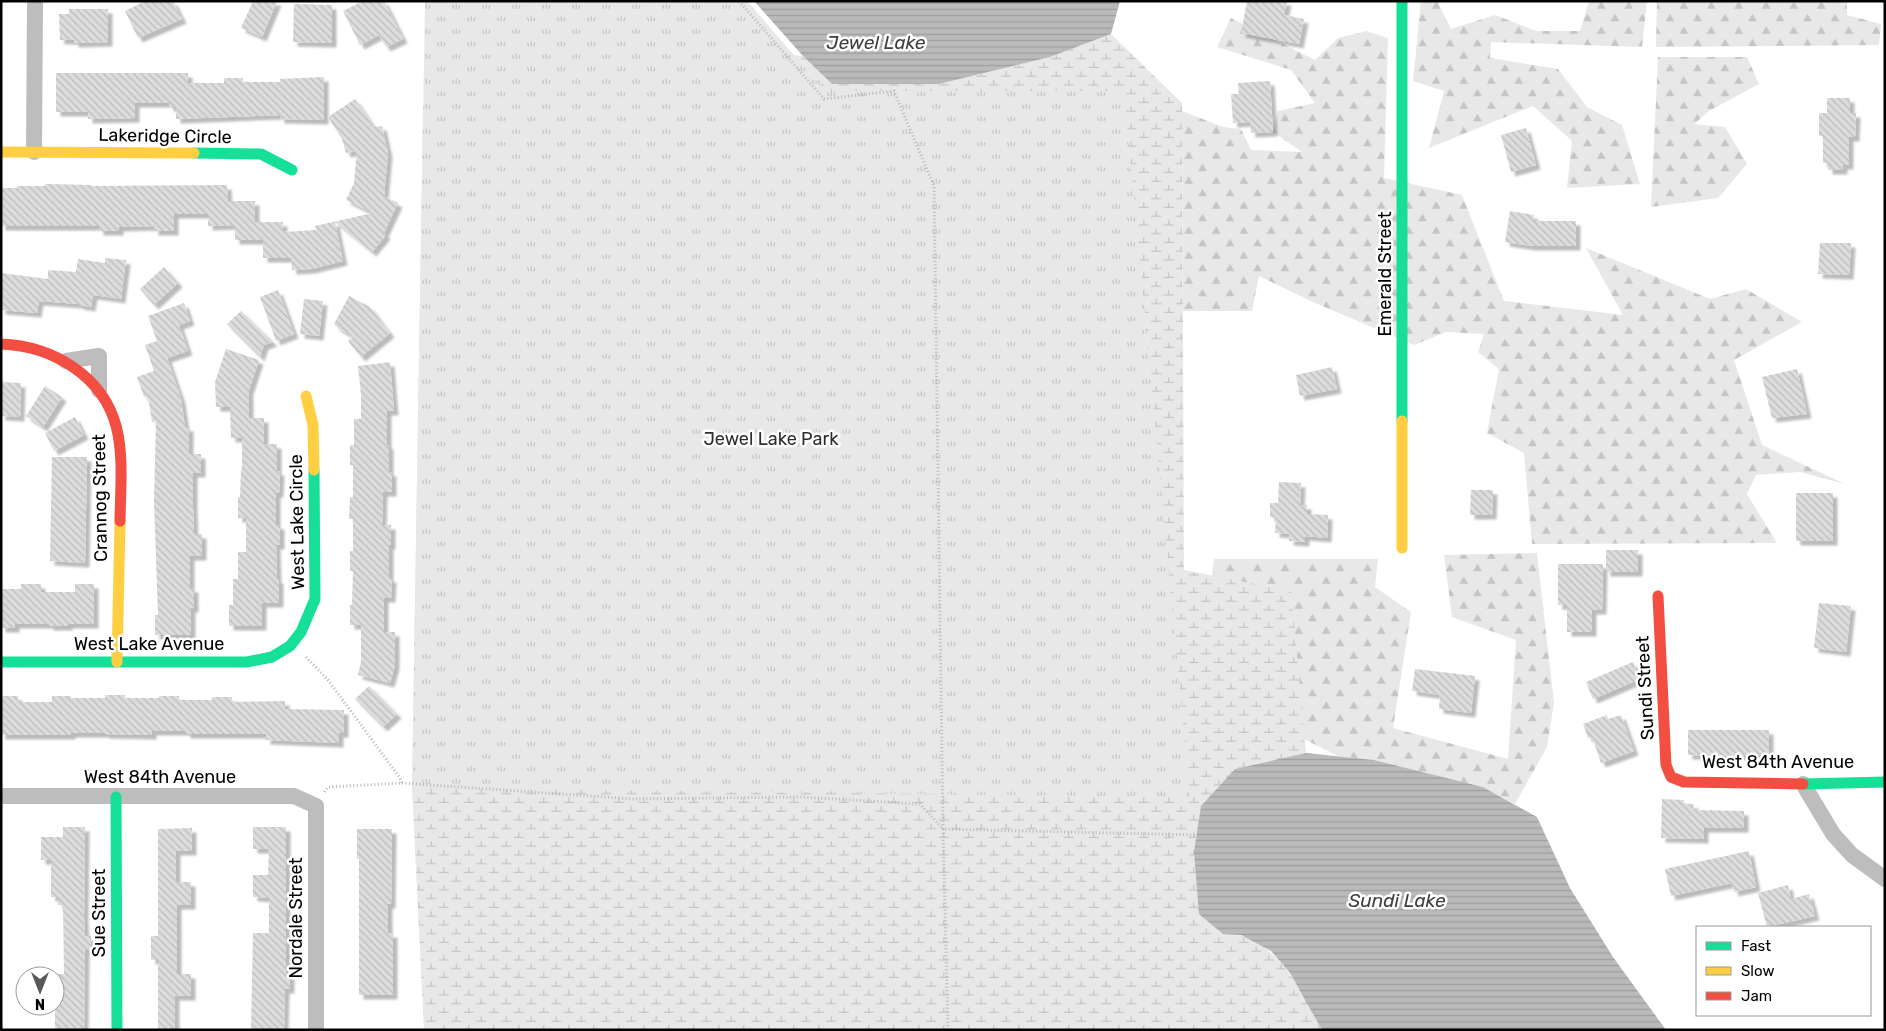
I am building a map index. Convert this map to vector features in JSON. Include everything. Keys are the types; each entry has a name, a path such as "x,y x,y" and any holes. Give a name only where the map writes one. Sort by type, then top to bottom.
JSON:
{"street":[{"path":"34,152 35,1"},
{"name":"Emerald Street","path":"1402,1 1402,548"},
{"name":"Lakeridge Circle","path":"1,152 261,154 292,170"},
{"name":"Crannog Street","path":"1,344 35,348 66,361 89,379 99,390 107,401 117,428 121,459 117,662"},
{"path":"66,361 99,356 99,390"},
{"name":"West Lake Circle","path":"293,644 306,624 315,599 313,425 306,396"},
{"name":"Sundi Street","path":"1658,596 1666,765 1671,777"},
{"name":"West Lake Avenue","path":"1,662 247,662 274,657 293,644"},
{"name":"West 84th Avenue","path":"1671,777 1684,782 1802,784 1885,782"},
{"path":"1802,784 1833,834 1852,855 1885,879"},
{"name":"West 84th Avenue","path":"1,796 294,796 316,806"},
{"name":"Sue Street","path":"116,797 117,1030"},
{"name":"Nordale Street","path":"316,806 316,1030"}],"path":[{"path":"739,1 824,99 894,91 934,186 943,829 948,1030"},
{"path":"293,644 328,680 402,782"},
{"path":"316,806 328,787 402,782 633,799 800,798 889,801 920,804 943,829 1196,835"}],"green space":[{"name":"Jewel Lake Park","path":"425,1 747,1 825,91 1124,91 1190,797 412,788"},
{"path":"1421,1 1437,1 1451,29 1495,15 1536,31 1580,31 1589,1 1647,1 1642,47 1491,42 1490,58 1558,69 1587,107 1622,125 1640,184 1567,188 1572,141 1533,106 1429,148 1444,91 1413,81"},
{"path":"1657,1 1847,1 1847,15 1881,24 1879,45 1656,47"},
{"path":"1231,18 1315,60 1338,38 1366,31 1388,38 1384,178 1462,195 1504,301 1623,315 1586,248 1710,299 1746,289 1802,322 1734,360 1762,445 1845,484 1800,472 1756,475 1747,494 1777,543 1532,544 1524,453 1487,433 1499,369 1478,352 1484,334 1446,332 1414,345 1313,302 1259,276 1252,311 1183,311 1182,111 1223,127 1241,129 1251,150 1302,152 1273,132 1278,111 1315,103 1291,70 1217,47"},
{"name":"Jewel Lake Park","path":"1111,34 1182,103 1184,570 1291,591 1306,753 1235,769 1223,934 1235,934 1257,943 1280,962 1299,988 1322,1030 424,1030 412,788 423,110 654,128 730,51 803,56 832,84 939,84 1050,57"},
{"path":"1658,57 1747,57 1759,84 1709,111 1694,124 1725,127 1747,164 1718,198 1651,207"},
{"path":"1537,553 1554,703 1547,747 1515,804 1483,787 1374,760 1338,756 1284,729 1212,576 1214,559 1378,559 1375,587 1411,612 1393,728 1508,759 1516,640 1452,617 1444,555"}],"water":[{"name":"Jewel Lake","path":"754,1 1120,1 1111,34 1050,57 939,84 832,84 803,56"},
{"name":"Sundi Lake","path":"1306,753 1374,760 1483,787 1537,817 1570,888 1613,957 1666,1030 1322,1030 1290,973 1271,951 1241,935 1223,934 1199,914 1194,852 1201,806 1235,769"}],"building":[{"path":"145,1 173,1 182,19 138,38 125,11"},
{"path":"253,1 277,1 262,37 241,28"},
{"path":"363,1 384,1 403,39 386,47 379,35 360,45 343,11"},
{"path":"1247,1 1287,1 1284,15 1304,19 1299,44 1241,33"},
{"path":"294,4 332,5 332,43 293,42"},
{"path":"69,9 108,9 108,42 74,43 74,40 60,40 59,14 69,14"},
{"path":"56,73 188,73 188,83 224,83 224,78 243,78 243,82 280,82 280,79 324,77 324,120 280,119 280,115 176,119 176,107 169,107 169,103 135,103 135,118 88,119 88,112 56,112"},
{"path":"1270,81 1273,132 1251,133 1250,122 1233,123 1231,94 1239,94 1238,83"},
{"path":"1827,98 1850,98 1850,113 1856,113 1855,137 1849,137 1849,165 1843,165 1843,170 1828,170 1828,163 1823,163 1823,136 1819,136 1819,113 1827,113"},
{"path":"355,99 374,127 382,126 388,153 384,196 398,203 384,233 386,235 372,252 335,222 343,261 311,269 292,270 291,258 263,258 263,240 235,240 235,225 208,226 208,214 174,214 174,231 154,231 154,226 119,227 119,231 99,231 99,226 1,226 1,188 45,186 45,184 92,186 227,185 228,201 255,201 255,222 283,222 283,232 316,230 315,226 373,213 346,200 354,183 357,151 346,153 342,139 328,117"},
{"path":"1526,128 1536,165 1511,172 1501,135"},
{"path":"1510,211 1534,215 1533,221 1576,221 1576,246 1531,246 1505,242"},
{"path":"1820,243 1851,243 1849,275 1818,274"},
{"path":"105,258 126,260 121,299 93,295 91,307 79,304 39,301 37,313 1,310 1,273 48,279 48,270 76,272 78,259 105,263"},
{"path":"164,267 178,283 154,305 140,289"},
{"path":"278,290 294,334 276,341 260,297"},
{"path":"349,296 370,307 390,333 361,357 348,341 353,337 334,324"},
{"path":"304,299 323,301 319,336 300,334"},
{"path":"184,303 190,321 179,325 188,351 167,358 181,399 185,427 189,427 189,454 201,454 201,473 193,473 193,507 194,534 202,534 202,556 190,556 190,588 194,588 194,608 191,608 191,635 155,635 155,615 158,615 154,501 156,421 152,422 148,396 144,397 137,377 154,371 145,345 157,341 148,316"},
{"path":"241,311 273,342 264,345 260,357 227,324"},
{"path":"226,349 259,360 249,390 249,418 264,418 264,444 277,444 277,471 280,471 279,493 276,493 276,525 280,525 280,545 276,545 279,603 262,603 262,626 229,626 229,605 233,605 233,579 238,579 238,552 246,552 246,518 238,518 238,497 240,497 242,470 242,438 231,438 230,407 216,407 215,382"},
{"path":"390,362 394,411 387,411 387,445 389,445 389,472 392,472 392,492 383,492 382,525 391,525 389,578 392,578 391,598 384,598 384,632 395,632 395,665 390,683 358,675 361,661 361,625 350,625 353,571 350,571 350,551 353,551 353,519 349,519 350,497 353,497 353,465 350,465 350,445 354,445 354,419 361,419 358,366"},
{"path":"1332,367 1337,389 1300,396 1296,375"},
{"path":"1797,369 1807,414 1772,418 1762,377"},
{"path":"1,382 21,383 20,417 1,416"},
{"path":"45,386 62,397 43,427 26,416"},
{"path":"75,417 84,435 54,451 45,433"},
{"path":"52,457 87,457 85,563 50,561"},
{"path":"1279,482 1301,483 1300,505 1307,505 1307,514 1328,515 1327,538 1305,536 1305,542 1289,541 1290,534 1275,533 1276,518 1270,517 1270,503 1278,503"},
{"path":"1471,490 1493,490 1492,515 1470,515"},
{"path":"1796,493 1833,493 1833,541 1796,541"},
{"path":"1606,550 1638,550 1638,572 1606,572"},
{"path":"1558,564 1603,564 1602,610 1592,610 1592,632 1567,632 1567,605 1558,605"},
{"path":"21,584 41,584 41,592 75,592 75,584 94,584 94,624 49,626 49,624 15,624 15,628 1,628 1,589 21,589"},
{"path":"1819,603 1851,606 1846,652 1814,648"},
{"path":"1633,662 1640,679 1593,699 1586,682"},
{"path":"1415,669 1475,676 1471,713 1439,709 1440,695 1412,691"},
{"path":"369,686 397,714 383,727 355,699"},
{"path":"105,695 125,695 125,698 179,696 179,700 212,700 212,697 232,697 232,702 285,701 285,709 344,710 344,733 339,733 339,743 266,740 266,734 186,734 186,731 152,731 152,735 71,733 71,735 1,735 1,696 18,696 18,702 52,702 52,696 105,698"},
{"path":"1607,715 1608,719 1621,715 1634,751 1601,763 1592,737 1588,738 1583,724"},
{"path":"1688,730 1769,730 1769,756 1688,755"},
{"path":"1662,799 1684,800 1684,804 1694,804 1693,810 1744,811 1744,828 1704,828 1704,839 1661,838"},
{"path":"63,827 85,827 84,918 85,936 91,936 91,950 85,950 84,1030 55,1030 55,1016 65,1016 63,905 58,905 58,897 51,897 51,860 41,860 41,837 63,837"},
{"path":"253,827 286,827 286,974 290,974 290,989 285,989 284,1030 251,1030 253,933 269,933 269,898 253,897 253,875 268,875 269,849 253,849"},
{"path":"192,828 192,851 176,851 176,882 191,882 191,905 177,905 177,974 191,974 191,996 175,996 175,1030 158,1030 158,960 151,960 151,936 158,936 158,829"},
{"path":"357,829 392,829 391,904 388,904 388,933 393,933 393,995 359,995 359,859 357,859"},
{"path":"1749,851 1756,887 1734,892 1732,883 1671,896 1665,869"},
{"path":"1788,885 1791,899 1809,894 1815,916 1767,926 1758,893"}],"traffic: fast":[{"path":"1402,1 1402,421"},
{"path":"194,153 261,154 292,170"},
{"path":"1,662 247,662 272,657 290,646 301,632 315,599 314,470"},
{"path":"1803,784 1885,782"},
{"path":"116,797 117,1030"}],"traffic: slow":[{"path":"1,152 194,153"},
{"path":"306,396 313,425 314,470"},
{"path":"1402,421 1402,548"},
{"path":"117,662 120,521"}],"traffic: jam":[{"path":"1,344 30,348 56,357 73,367 91,382 105,399 113,417 121,456 120,521"},
{"path":"1658,596 1666,765 1671,777 1684,782 1803,784"}]}
